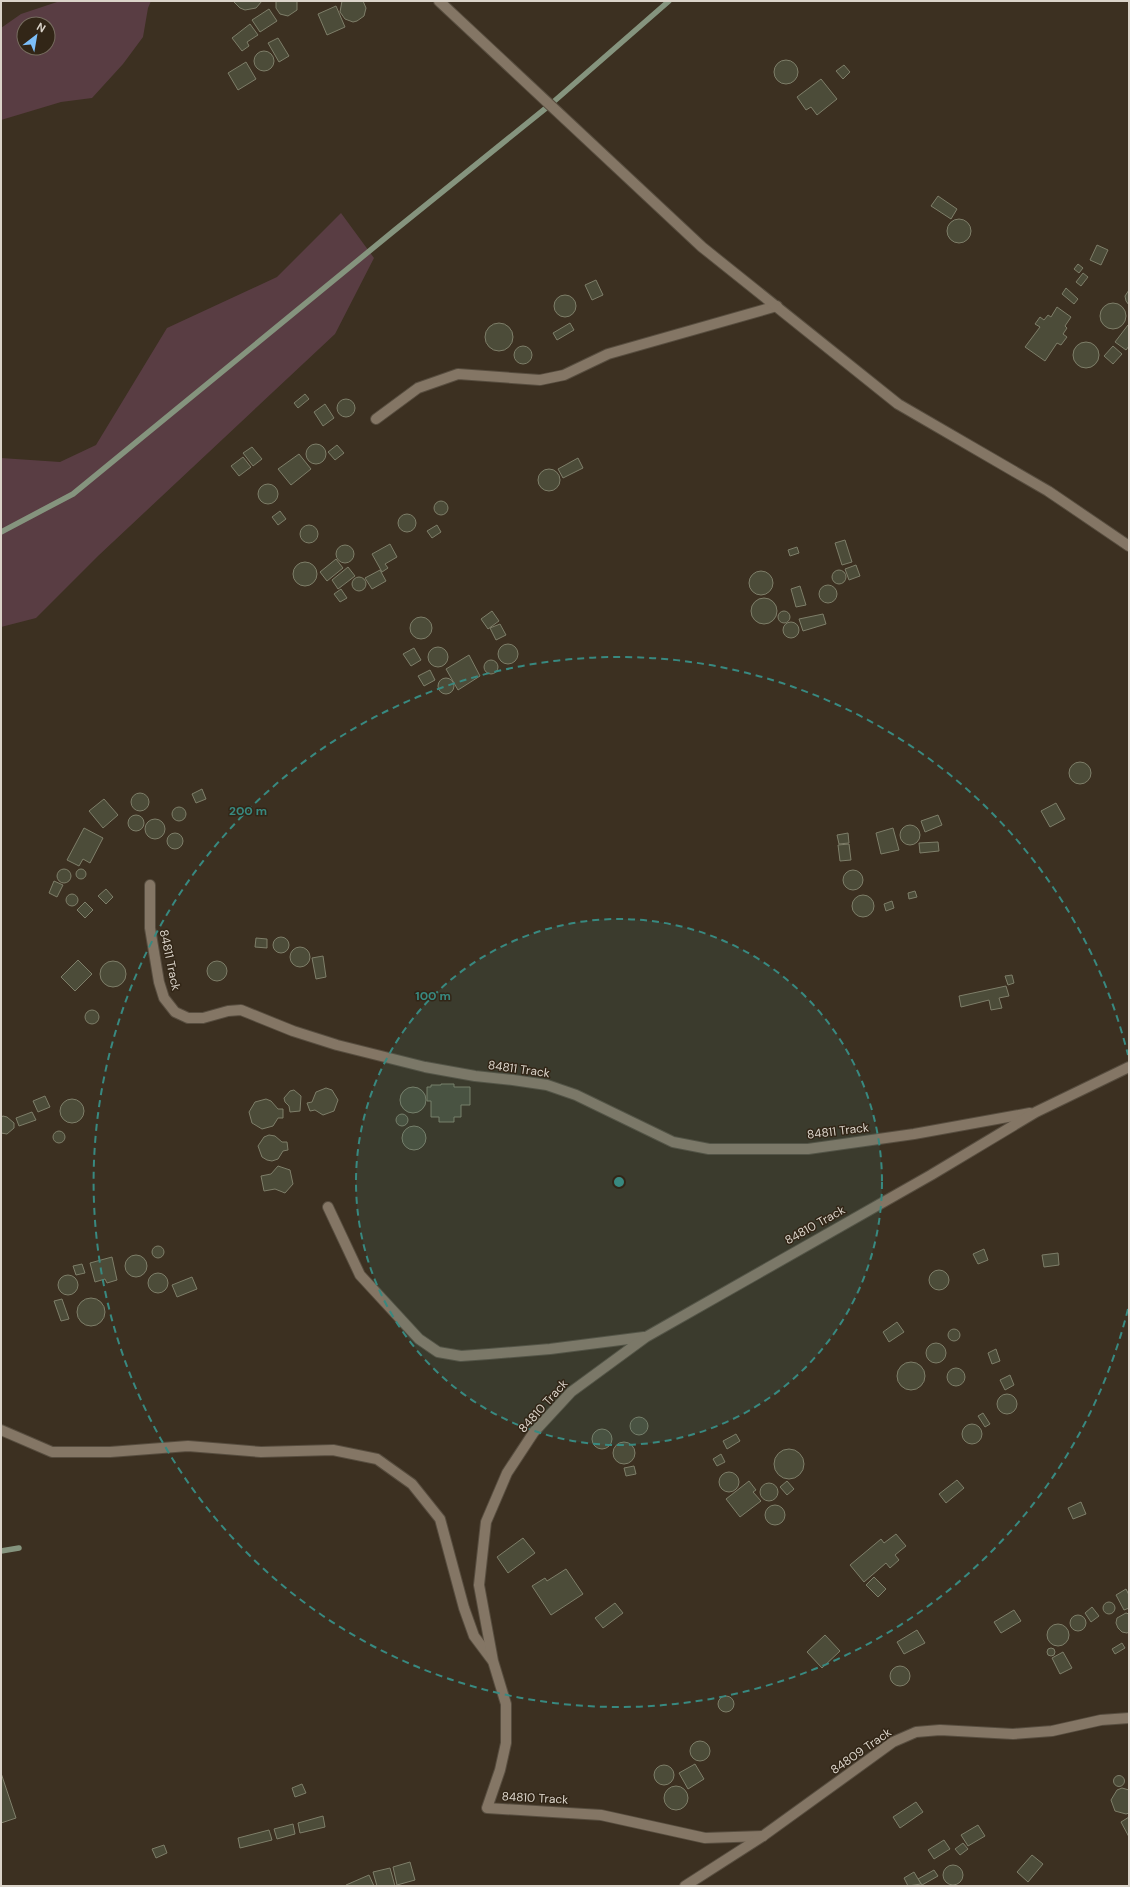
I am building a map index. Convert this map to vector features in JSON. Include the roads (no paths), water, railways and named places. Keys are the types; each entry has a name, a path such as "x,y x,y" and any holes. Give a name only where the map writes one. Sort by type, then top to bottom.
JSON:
{"street":[{"path":"439,1 702,247 898,404 1048,491 1129,546"},
{"path":"376,419 418,388 458,374 540,380 564,375 608,354 776,306"},
{"name":"84811 Track","path":"150,884 150,928 159,982 164,998 175,1012 188,1018 203,1018 228,1011 241,1010 293,1032 337,1045 425,1067 475,1076 547,1085 576,1095 673,1142 709,1149 808,1149 914,1134 1036,1112"},
{"name":"84810 Track","path":"763,1836 705,1838 601,1815 487,1808 500,1770 506,1743 506,1704 493,1661 479,1585 486,1522 507,1473 534,1432 571,1392 646,1336 932,1175 1036,1112 1129,1067"},
{"path":"328,1207 360,1275 419,1338 438,1352 460,1356 489,1354 550,1349 646,1336"},
{"path":"1,1430 52,1452 110,1452 188,1446 261,1452 333,1450 377,1459 412,1484 440,1519 464,1608 474,1636 493,1661"},
{"name":"84809 Track","path":"685,1886 763,1836 893,1742 916,1732 940,1730 1013,1734 1052,1731 1101,1720 1129,1718"}],"waterway":[{"path":"1,532 73,494 551,104 669,1"},
{"path":"1,1551 19,1548"}]}
